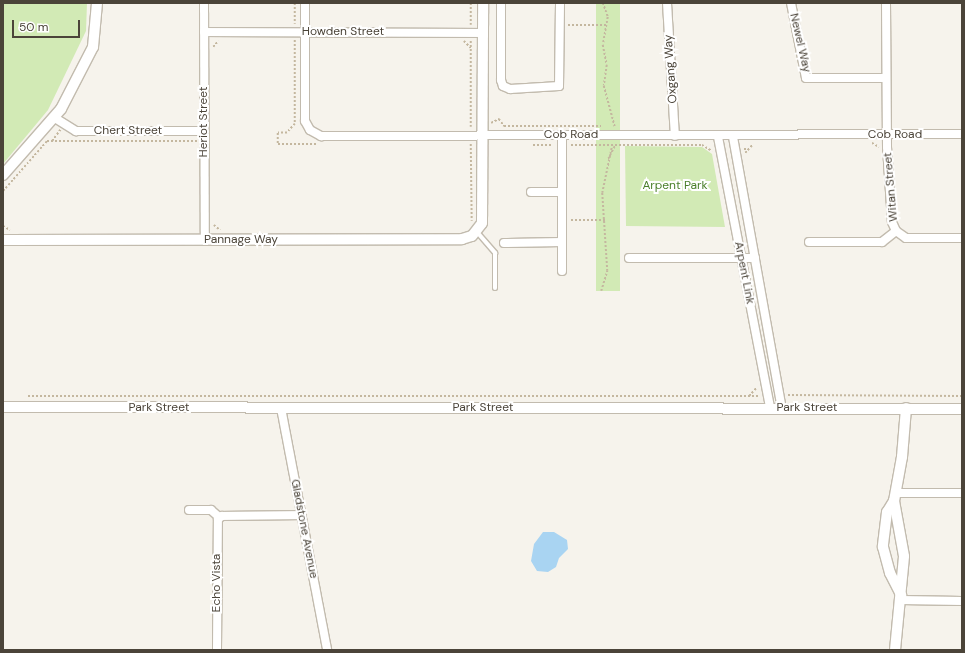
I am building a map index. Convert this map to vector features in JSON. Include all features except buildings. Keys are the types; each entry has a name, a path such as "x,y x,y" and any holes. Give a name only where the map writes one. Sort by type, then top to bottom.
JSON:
{"street":[{"path":"3,175 55,118 93,47 97,3"},
{"name":"Heriot Street","path":"204,3 205,240"},
{"name":"Cob Road","path":"304,3 305,118 308,128 314,133 326,137 562,135 733,137 962,134"},
{"path":"477,232 482,223 483,3"},
{"path":"501,3 501,80 503,86 510,89 559,86 560,3"},
{"name":"Oxgang Way","path":"667,3 675,136"},
{"name":"Newel Way","path":"791,3 806,78 886,78"},
{"name":"Witan Street","path":"886,3 887,147 892,222 896,231 906,238 962,238"},
{"name":"Howden Street","path":"204,32 482,34"},
{"name":"Chert Street","path":"55,118 76,131 204,131"},
{"path":"562,135 562,271"},
{"name":"Arpent Link","path":"718,137 770,408"},
{"name":"Arpent Link","path":"733,137 782,408"},
{"path":"531,192 562,192"},
{"path":"809,242 882,242 896,231"},
{"name":"Pannage Way","path":"3,240 462,239 477,232"},
{"path":"504,243 562,242"},
{"path":"629,258 755,258"},
{"name":"Park Street","path":"3,407 962,409"},
{"name":"Gladstone Avenue","path":"281,408 327,650"},
{"path":"901,598 890,573 883,547 887,512 894,497 902,457 906,408"},
{"path":"894,497 962,493"},
{"path":"894,497 904,556 896,650"},
{"path":"189,510 212,510 219,517 302,515"},
{"name":"Echo Vista","path":"217,650 216,522 219,517"},
{"path":"901,598 962,600"}],"lane":[{"path":"477,232 495,254 495,288"}],"path":[{"path":"601,291 607,271 602,193 608,159 615,135 615,126 604,86 607,65 603,45 608,25 608,17 603,3"},
{"path":"560,25 608,25"},
{"path":"212,49 220,40"},
{"path":"288,40 295,40 295,124 287,133 278,133 278,144 324,144"},
{"path":"471,48 472,223"},
{"path":"464,145 471,145 483,136 498,119 504,126 603,126"},
{"path":"609,126 620,126"},
{"path":"3,191 47,141 204,141"},
{"path":"744,154 755,142"},
{"path":"867,142 876,147 887,147"},
{"path":"527,145 702,145 715,154 721,153"},
{"path":"735,150 749,149"},
{"path":"212,223 224,232"},
{"path":"787,388 788,396"},
{"path":"28,396 768,396"},
{"path":"779,396 962,396"}],"green space":[{"path":"3,3 87,3 86,31 48,110 3,164"},
{"path":"596,3 620,3 620,291 596,291"},
{"name":"Arpent Park","path":"625,146 702,147 712,154 725,227 626,226"}],"water":[{"path":"543,532 554,532 567,540 568,549 559,558 556,567 548,572 537,571 531,561 534,544"}]}
